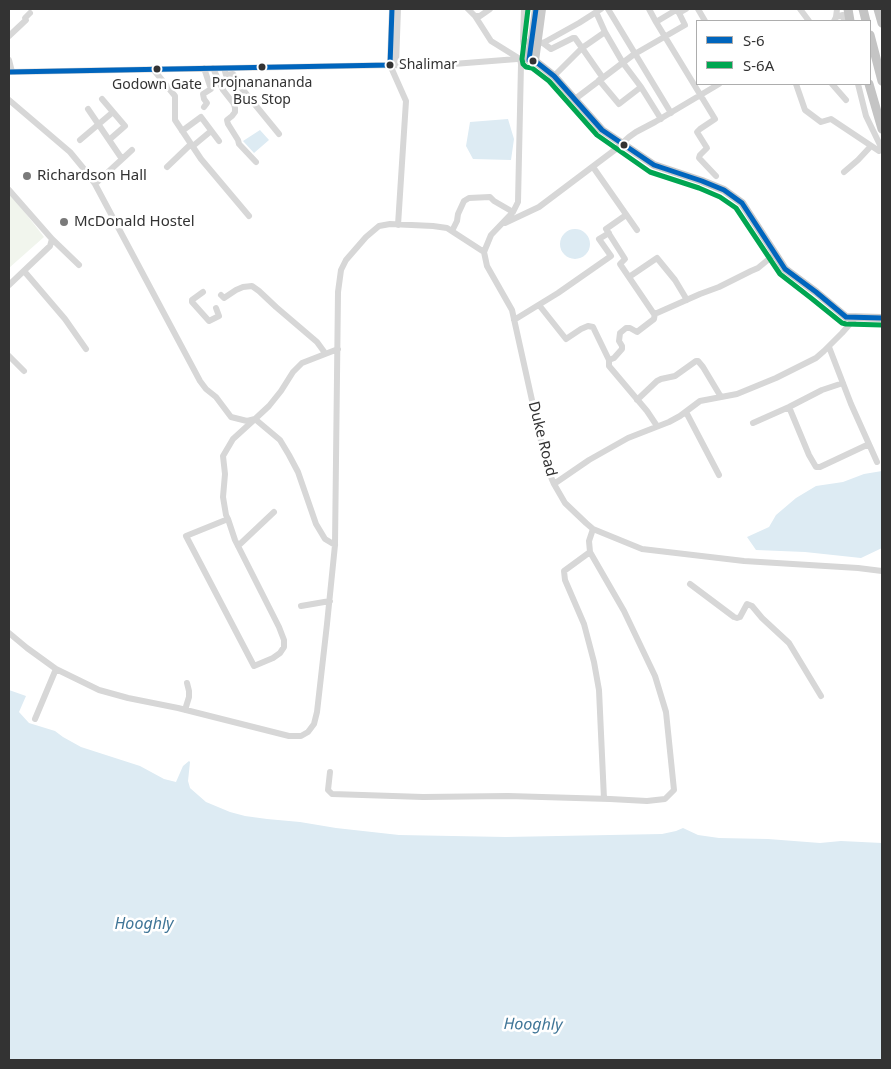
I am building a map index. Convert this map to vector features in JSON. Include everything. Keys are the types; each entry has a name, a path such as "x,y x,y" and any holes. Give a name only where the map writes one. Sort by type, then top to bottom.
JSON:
{"highway":[{"path":"878,9 882,23"},
{"path":"871,39 882,81"},
{"path":"869,85 882,129"}],"main road":[{"path":"529,57 536,9"},
{"path":"529,57 542,9"},
{"path":"529,57 554,76 602,130 622,144 654,164 724,190 742,203 785,269 846,316 882,318"}],"street":[{"path":"394,9 393,65 406,101 401,225"},
{"path":"468,9 492,41 529,57"},
{"path":"475,16 480,16 490,9"},
{"path":"524,9 524,41 529,57"},
{"path":"608,9 671,113"},
{"path":"649,9 715,119 697,132 707,148 700,155 700,158 716,176"},
{"path":"678,14 686,9"},
{"path":"698,9 704,20"},
{"path":"800,9 809,20"},
{"path":"835,19 837,9"},
{"path":"543,43 598,10 605,32 623,63 661,119"},
{"path":"575,99 636,54 685,25 676,10 656,22"},
{"path":"9,36 26,20 25,18 30,13"},
{"path":"835,19 843,15 844,20"},
{"path":"554,76 582,48 605,32"},
{"path":"524,41 543,43 551,49 575,38 618,104 641,87"},
{"path":"9,60 10,72 393,65 428,66 529,57"},
{"path":"9,632 56,669 99,690 289,736 301,736 308,732 314,724 317,712 335,545 338,292 341,270 346,260 366,237 380,226 390,224 447,228 484,252 491,235 513,212 518,202 521,64 529,57"},
{"path":"204,68 211,89 203,94 207,103 204,107"},
{"path":"213,68 223,90 234,104 235,112 227,120 228,124 239,144 256,162"},
{"path":"224,68 226,75 233,74 239,85 278,134"},
{"path":"153,70 175,96 175,120 182,131 201,159 249,216"},
{"path":"502,225 539,207 636,132 717,85"},
{"path":"796,85 805,110 821,122 831,119 879,151 882,149 866,116 858,85"},
{"path":"833,85 846,100"},
{"path":"102,99 126,126 109,140"},
{"path":"9,100 79,161 94,184 206,389 216,397 231,418 247,421 254,419"},
{"path":"88,109 122,159"},
{"path":"80,140 113,112"},
{"path":"182,131 201,117 220,141"},
{"path":"167,167 211,131"},
{"path":"844,172 872,146"},
{"path":"94,184 132,150"},
{"path":"593,166 637,230"},
{"path":"9,190 52,239 79,265"},
{"path":"452,231 458,221 458,214 464,201 469,198 490,197 494,202 513,212"},
{"path":"626,215 606,229 626,259 620,264 651,311 655,314"},
{"path":"514,320 558,293 611,256 599,239 609,233"},
{"path":"9,285 50,246 52,239"},
{"name":"Duke Road","path":"484,252 487,266 512,310 547,468 565,503 586,524 593,529 642,549 744,561 858,568 882,572"},
{"path":"609,360 614,358 622,349 618,341 620,333 626,328 637,332 654,319 655,314 758,268 775,254"},
{"path":"629,277 657,258 675,280 687,300"},
{"path":"24,271 66,319 86,349"},
{"path":"203,292 192,302 209,321 218,316 215,307 225,302 222,297 243,287 252,286 317,342 325,353"},
{"path":"539,304 566,339 581,329 588,326 593,327 609,360 609,366 657,426"},
{"path":"554,484 620,442 669,422 700,401 737,394 776,378 816,358 842,334 856,317"},
{"path":"828,347 851,404 878,462"},
{"path":"228,519 186,536 254,666 280,653 284,647 284,640 238,546 228,519 223,496 225,474 223,456 233,439 269,406 281,392 293,372 302,363 338,349"},
{"path":"9,356 24,371"},
{"path":"637,400 657,381 675,376 696,360 703,367 722,397"},
{"path":"753,422 789,408 822,390 843,383"},
{"path":"789,408 809,455 816,466 820,467 869,444"},
{"path":"686,412 719,475"},
{"path":"254,419 280,440 298,472 316,524 325,539 335,545"},
{"path":"238,546 274,512"},
{"path":"330,772 328,790 332,794 604,798 647,801 665,799 674,790 666,712 655,676 624,611 590,552 589,541 593,529"},
{"path":"590,552 564,571 565,580 584,624 599,690 604,798"},
{"path":"690,584 734,617 740,617 747,604 752,606 789,643 821,696"},
{"path":"301,606 330,601"},
{"path":"35,719 56,669"},
{"path":"185,710 189,697 187,683"}],"shaded area":[{"path":"9,192 44,237 9,268"}],"water":[{"path":"508,119 514,139 511,160 473,159 466,146 470,122"},
{"path":"260,130 269,140 254,153 243,141"},
{"path":"575,229 586,233 590,244 586,255 575,259 564,255 560,244 564,233"},
{"path":"882,471 882,548 861,558 805,552 756,550 747,537 769,527 776,515 796,498 816,486 843,482 864,474"},
{"name":"Hooghly","path":"9,690 26,696 19,712 29,723 55,731 81,747 140,766 164,779 176,782 183,766 189,761 188,781 190,788 206,802 245,816 399,835 506,837 662,834 683,828 698,835 719,838 820,843 841,841 882,843 882,1060 9,1060"}],"transit line":[{"name":"S-6","path":"390,65 392,9"},
{"name":"S-6A","path":"528,9 523,64 526,67 532,68 549,81 597,135 650,172 699,188 720,197 736,208 780,274 842,323 882,325"},
{"name":"S-6","path":"536,9 529,60 535,61 554,76 602,130 654,165 724,190 742,203 785,269 846,317 882,318"},
{"name":"S-6","path":"9,72 390,65"}],"place":[{"name":"Shalimar","path":"390,65"},
{"name":"Projnanananda Bus Stop","path":"262,67"},
{"name":"Godown Gate","path":"157,69"},
{"name":"Richardson Hall","path":"27,176"},
{"name":"McDonald Hostel","path":"64,222"}]}
